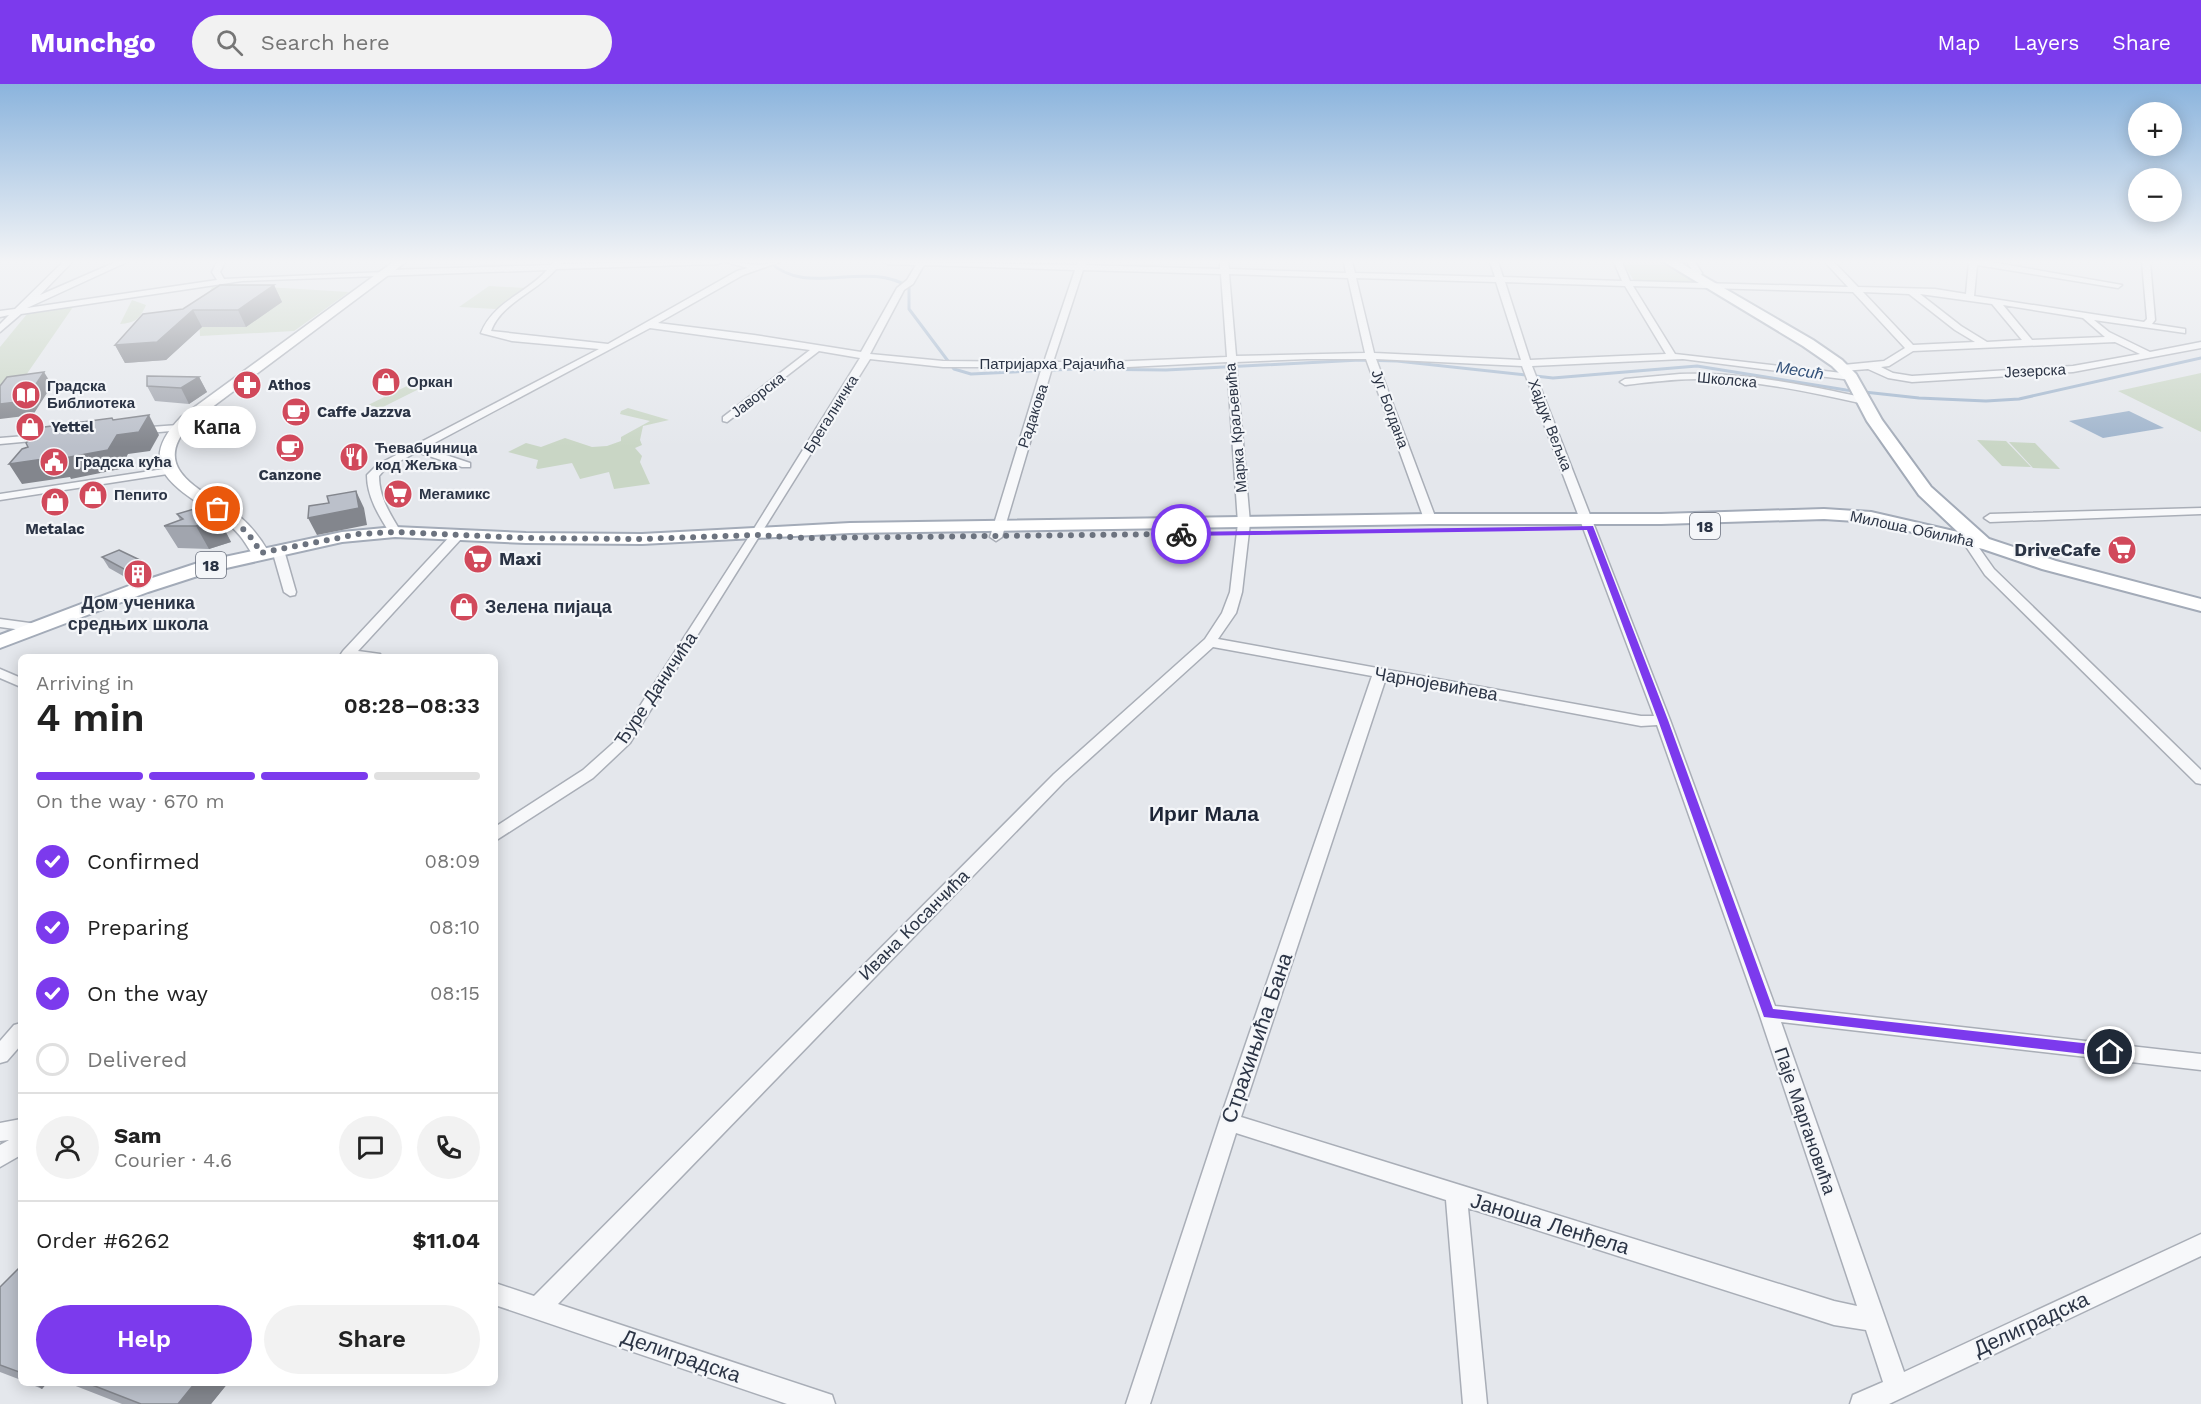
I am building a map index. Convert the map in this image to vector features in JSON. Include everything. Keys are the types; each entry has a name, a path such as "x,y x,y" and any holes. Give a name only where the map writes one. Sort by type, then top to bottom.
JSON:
{"main road":[{"path":"269,551 236,522 180,482 170,471 166,455 178,428 316,324"},
{"path":"1775,324 1808,343 1855,386 1900,458 1957,537 1981,547"},
{"path":"1928,499 1966,530 1981,547"},
{"name":"18","path":"1871,518 1906,518 1924,512 1928,499"},
{"name":"Милоша Обилића","path":"1243,528 1430,519 1588,523 1824,514 1871,518 1957,537"},
{"name":"Милоша Обилића","path":"457,536 642,539 756,535 806,538 997,531 1588,523 1856,524 1981,547 2033,564 2049,565 2201,605"},
{"name":"18","path":"0,642 178,575 269,551 359,534 395,532 457,536"}],"street":[{"path":"491,324 486,331 490,335 609,347"},
{"name":"Брегалничка","path":"756,535 883,324"},
{"name":"Радакова","path":"997,531 1062,324"},
{"name":"Марка Краљевића","path":"1228,324 1243,528"},
{"name":"Југ Богдана","path":"1363,324 1372,359 1430,519"},
{"name":"Хајдук Вељка","path":"1515,324 1530,372 1588,523"},
{"path":"1652,324 1672,357"},
{"path":"1887,324 1911,348"},
{"path":"1952,324 1986,345"},
{"path":"2013,324 2030,344"},
{"path":"2094,324 2117,339 2150,355"},
{"path":"2137,324 2182,331"},
{"path":"395,532 382,510 372,484 373,475 381,466 649,325"},
{"name":"Патријарха Рајачића","path":"649,325 865,356 944,364 1047,369 1372,359 1530,372 1672,357 1698,357 1855,386"},
{"path":"1855,386 1870,366 1886,364 1911,348 2117,339"},
{"name":"Језерска","path":"1870,366 1891,376 1912,379 2073,369 2201,345"},
{"name":"Јаворска","path":"728,419 818,348"},
{"name":"Школска","path":"1625,382 1685,376 1714,376 1821,392 1855,386"},
{"path":"121,432 178,428"},
{"path":"0,441 65,436"},
{"path":"417,449 466,465"},
{"path":"0,496 170,471"},
{"name":"Милоша Обилића","path":"1990,518 2201,511"},
{"name":"Паје Маргановића","path":"1588,523 1663,720 1768,1013 1897,1387"},
{"name":"Ивана Косанчића","path":"538,1308 1059,778 1210,642 1230,613 1236,592 1243,528"},
{"name":"Ђуре Даничића","path":"498,833 588,774 618,748 756,535"},
{"path":"349,654 457,536"},
{"path":"1981,547 1989,572 2201,779"},
{"path":"269,551 290,592"},
{"path":"0,624 17,624 37,628"},
{"name":"Чарнојевићева","path":"1210,642 1641,721 1663,720"},
{"path":"0,673 18,682"},
{"name":"Страхињића Бана","path":"1138,1404 1229,1122 1380,674"},
{"path":"1768,1013 2201,1062"},
{"path":"0,1055 18,1034"},
{"name":"Јаноша Ленђела","path":"1229,1122 1833,1313 1873,1320"},
{"path":"0,1132 18,1129"},
{"path":"0,1157 18,1145"},
{"path":"0,1157 18,1153"},
{"path":"1456,1194 1475,1404"},
{"name":"Делиградска","path":"1862,1404 2201,1245"},
{"name":"Делиградска","path":"498,1295 824,1404"}],"green space":[{"path":"19,324 62,324 24,378 0,392 0,347"},
{"path":"199,324 304,324 294,331 200,336"},
{"path":"2201,373 2201,432 2118,391"},
{"path":"409,385 421,388 381,408 368,405"},
{"path":"628,408 669,420 643,426 640,440 642,445 635,448 642,456 640,462 650,484 614,489 609,472 580,479 572,463 538,469 536,468 538,460 508,452 526,443 541,447 565,438 592,447 607,446 621,441 621,437 650,421 620,414"},
{"path":"1977,440 2006,441 2031,467 2002,466"},
{"path":"2009,442 2035,443 2060,469 2033,468"}],"water":[{"path":"2129,411 2164,428 2103,438 2069,421"}],"building":[{"path":"134,324 178,324 157,342 115,345"},
{"path":"44,372 25,401 0,404 0,386 7,377"},
{"path":"147,376 199,377 181,388 147,386"},
{"path":"149,415 139,432 117,435 108,450 59,459 57,457 9,464 22,449 28,447 26,443 37,432 37,428"},
{"path":"356,491 359,508 308,518 309,506 329,503 327,496"},
{"path":"194,509 207,510 219,519 196,526 164,526 183,519 177,514"},
{"path":"119,550 144,562 124,569 102,557"},
{"path":"18,1269 18,1372 0,1365 0,1287"},
{"path":"95,1386 193,1386 178,1404 141,1404"}],"waterway":[{"name":"Месић","path":"920,324 954,369 971,374 1075,369 1166,370 1360,360 1397,361 1553,378 1697,366 1846,390 1919,398 1986,401 2019,399 2201,358"}],"way so far":[{"path":"218,509 236,522 254,540 260,553 359,534 395,532 451,536 642,539 756,535 806,538 1181,534"}],"place":[{"name":"Оркан","path":"386,382"},
{"name":"Athos","path":"247,385"},
{"name":"Градска Библиотека","path":"26,395"},
{"name":"Caffe Jazzva","path":"296,412"},
{"name":"Yettel","path":"30,427"},
{"name":"Canzone","path":"290,448"},
{"name":"Ћевабџиница код Жељка","path":"354,457"},
{"name":"Градска кућа","path":"54,462"},
{"name":"Мегамикс","path":"398,494"},
{"name":"Пепито","path":"93,495"},
{"name":"Metalac","path":"55,502"},
{"name":"Капа","path":"218,509"},
{"name":"DriveCafe","path":"2122,550"},
{"name":"Maxi","path":"478,559"},
{"name":"Дом ученика средњих школа","path":"138,574"},
{"name":"Зелена пијаца","path":"464,607"}],"district":[{"name":"Ириг Мала","path":"1204,814"}],"route":[{"path":"1181,534 1590,528 1663,720 1768,1013 2110,1052"}]}
